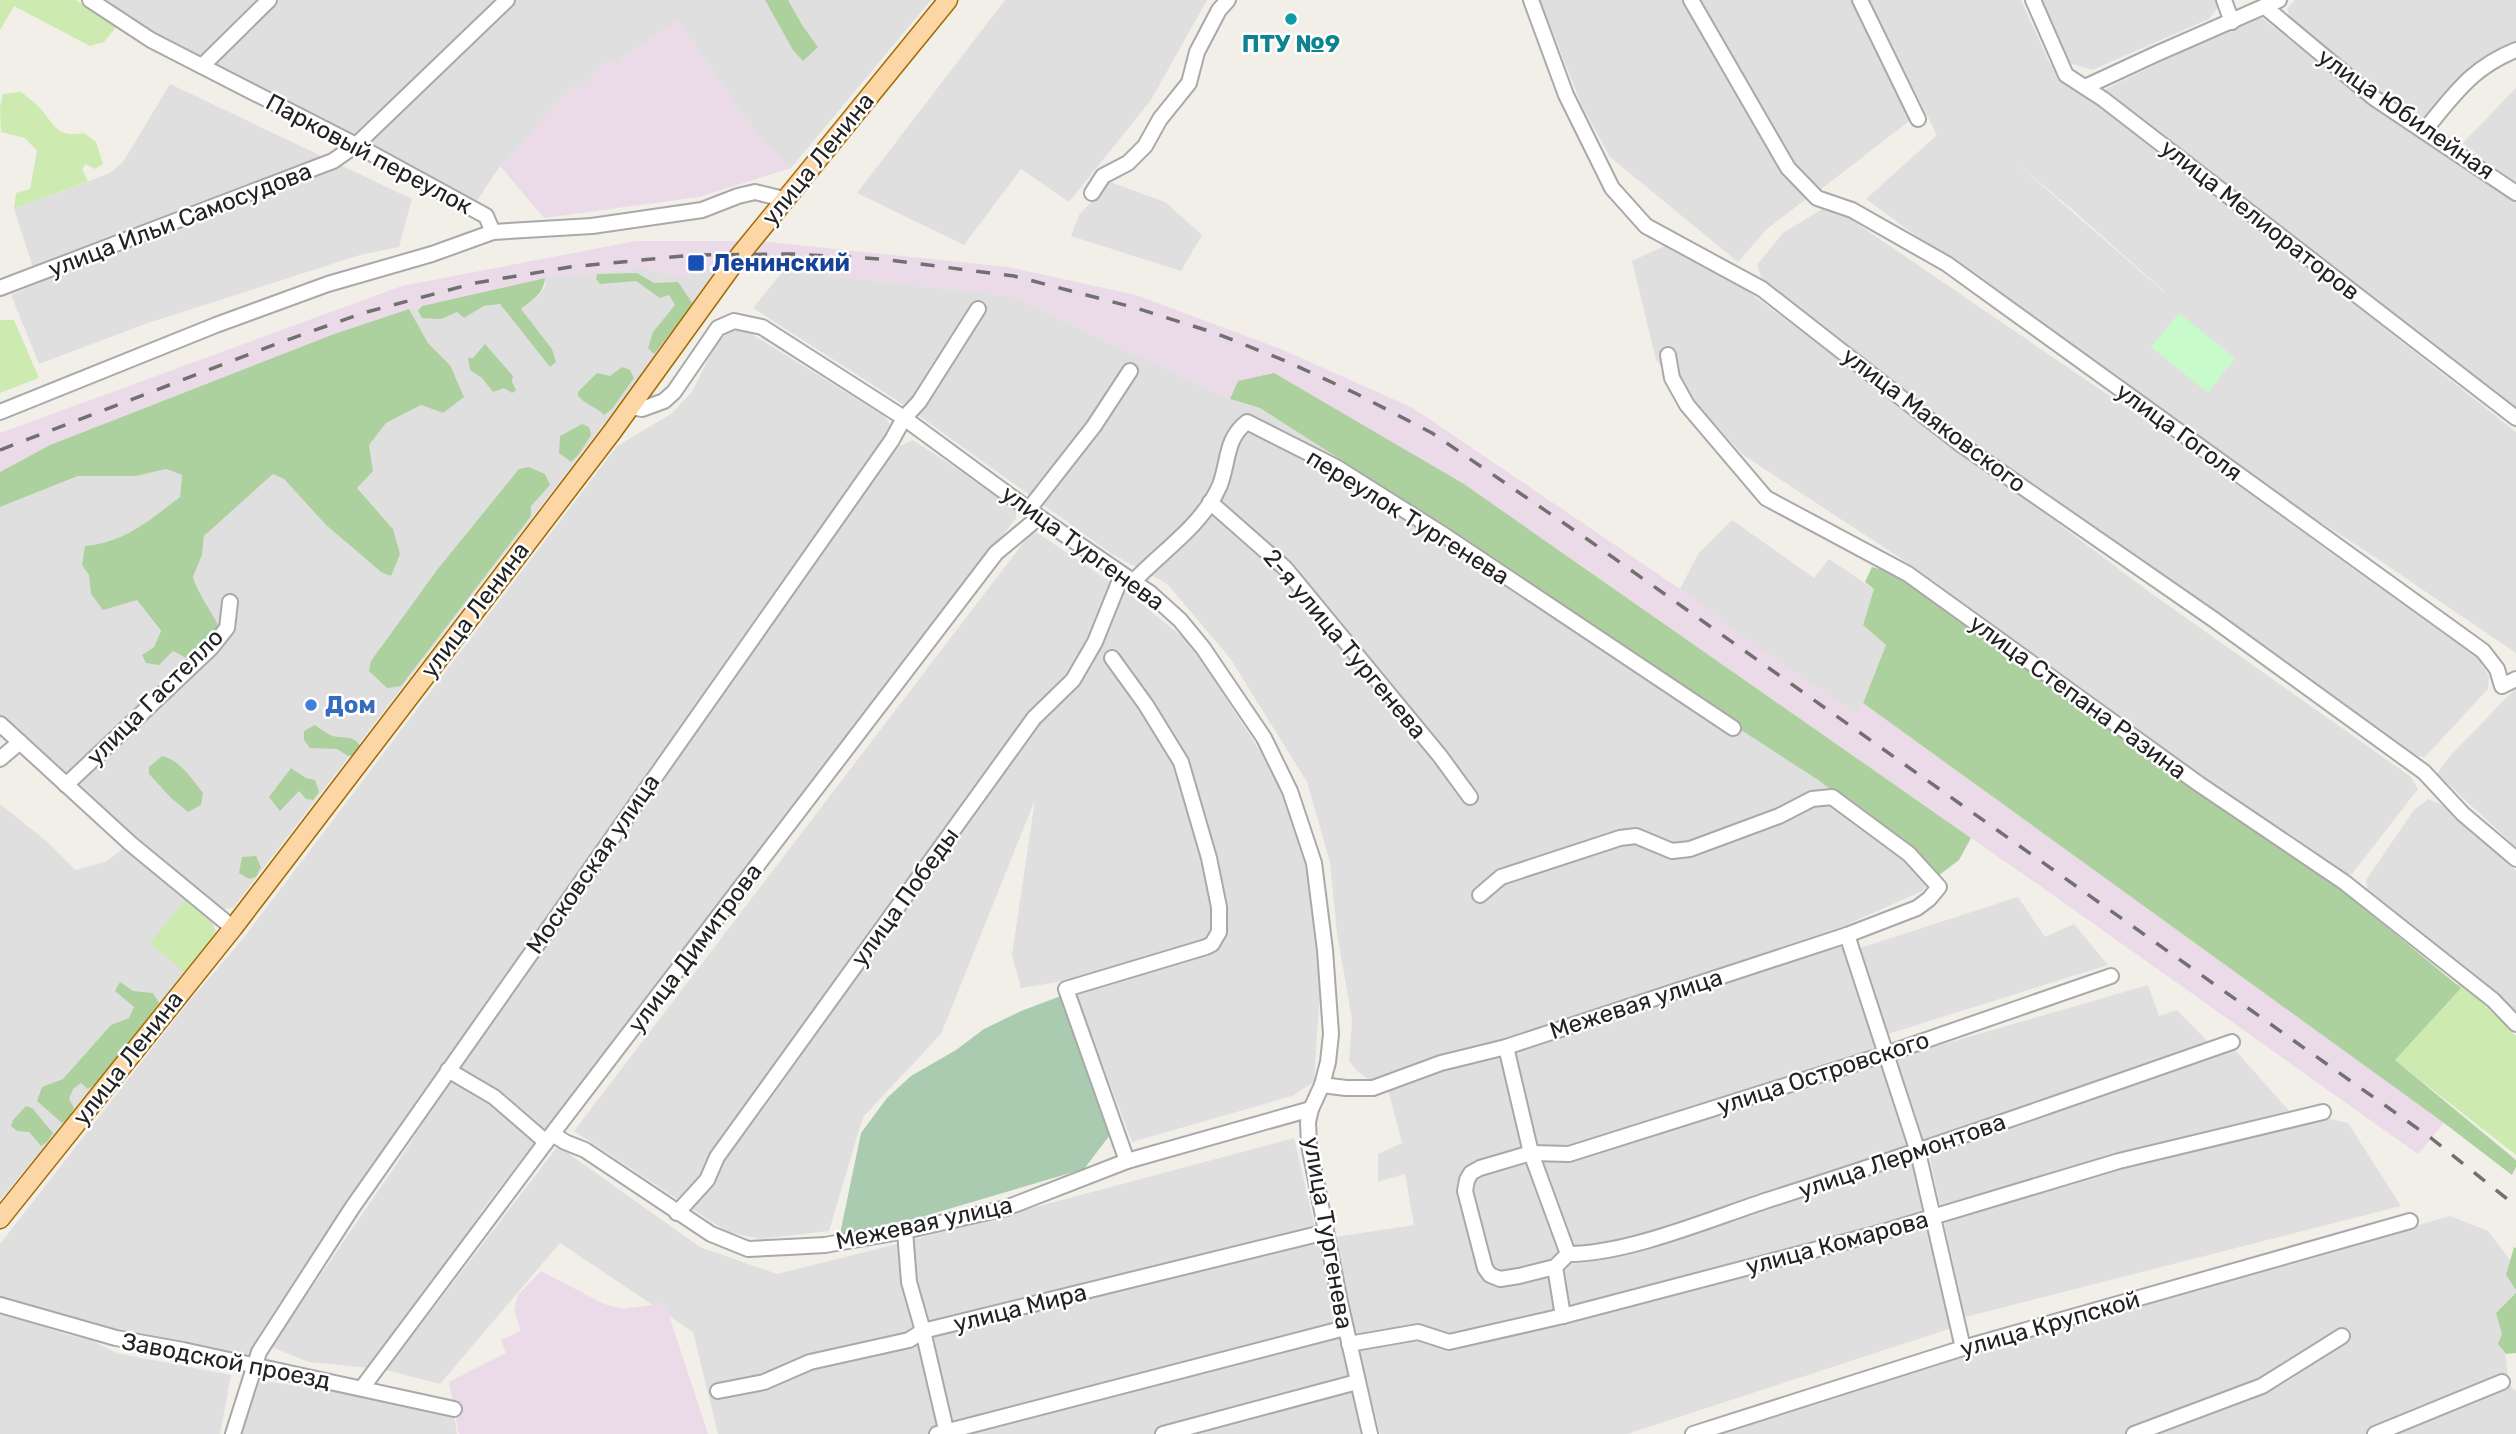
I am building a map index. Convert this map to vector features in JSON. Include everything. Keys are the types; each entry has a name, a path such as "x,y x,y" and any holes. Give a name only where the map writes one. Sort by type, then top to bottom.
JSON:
{"main road":[{"name":"улица Ленина","path":"0,1219 233,928 631,407 740,255 948,0"}],"street":[{"name":"Парковый переулок","path":"90,0 151,40 356,145 486,216 493,232 592,226 702,210 738,195 755,192 783,200"},
{"path":"202,66 269,0"},
{"name":"улица Ильи Самосудова","path":"0,288 333,161 356,145 507,0"},
{"path":"1092,194 1103,176 1128,163 1145,146 1160,118 1189,83 1197,52 1227,0"},
{"name":"улица Маяковского","path":"1531,0 1566,95 1612,188 1646,226 1762,289 1953,439 2213,619 2424,772 2463,814 2516,859"},
{"name":"улица Гоголя","path":"1691,0 1788,168 1817,198 1852,210 1947,264 2483,651 2497,669 2502,686 2516,679"},
{"path":"1860,0 1918,119"},
{"name":"улица Мелиораторов","path":"2033,0 2066,75 2516,418"},
{"path":"2224,0 2232,22"},
{"path":"2085,87 2279,0"},
{"name":"улица Юбилейная","path":"2264,7 2374,98 2516,193"},
{"path":"2424,131 2472,74 2516,50"},
{"path":"0,412 240,316 328,284 432,254 493,232"},
{"name":"Московская улица","path":"233,1434 259,1352 352,1208 892,440 904,418 919,402 978,309"},
{"name":"улица Тургенева","path":"631,407 642,409 664,401 674,392 718,328 734,321 762,327 904,418 1164,604 1203,648 1264,737 1290,791 1314,863 1325,950 1331,1034 1322,1085 1308,1122 1309,1145 1345,1328 1370,1434"},
{"name":"улица Степана Разина","path":"1668,355 1672,378 1687,405 1766,498 1908,574 2199,784 2344,882 2493,1000 2516,1024"},
{"name":"улица Димитрова","path":"362,1388 996,553 1034,513 1130,371"},
{"name":"переулок Тургенева","path":"1128,578 1178,539 1210,502 1219,486 1230,444 1240,428 1248,422 1357,480 1733,728"},
{"name":"2-я улица Тургенева","path":"1210,502 1285,568 1440,756 1470,797"},
{"name":"улица Победы","path":"677,1213 707,1180 717,1157 1034,718 1073,680 1128,578"},
{"name":"улица Гастелло","path":"66,785 211,648 227,628 230,602"},
{"path":"1112,658 1146,705 1181,762 1209,858 1219,907 1219,932 1212,944 1066,989 1127,1161"},
{"name":"улица Гастелло","path":"0,723 131,844 233,928"},
{"path":"0,759 20,741"},
{"name":"Межевая улица","path":"1322,1085 1373,1087 1441,1063 1506,1047 1847,935 1917,908 1939,887 1909,854 1832,797 1812,799 1779,816 1690,849 1672,851 1636,836 1620,838 1501,877 1480,895"},
{"path":"1847,935 1918,1152 1963,1348"},
{"name":"улица Островского","path":"1555,1267 1500,1279 1490,1275 1485,1268 1465,1191 1471,1173 1531,1153 1569,1154 1886,1054 2112,976"},
{"name":"улица Лермонтова","path":"1569,1254 1586,1254 1643,1241 1918,1152 2232,1042"},
{"path":"1506,1047 1531,1153 1569,1254 1555,1267 1563,1315"},
{"name":"Межевая улица","path":"448,1070 494,1097 550,1139 585,1150 711,1234 747,1248 825,1245 905,1231 1006,1208 1127,1161 1311,1109"},
{"name":"улица Комарова","path":"1349,1344 1418,1332 1449,1342 1563,1315 1879,1233 2119,1161 2323,1112"},
{"name":"улица Крупской","path":"1693,1434 1963,1348 2410,1221"},
{"path":"905,1231 909,1282 923,1331 944,1433 1345,1328"},
{"name":"улица Мира","path":"718,1391 764,1382 810,1362 909,1340 923,1331 1326,1233"},
{"name":"Заводской проезд","path":"0,1305 116,1338 454,1409"},
{"path":"2134,1434 2262,1385 2342,1336"},
{"path":"1163,1434 1357,1382"},
{"path":"2375,1434 2502,1382"}],"shaded area":[{"path":"93,0 931,0 791,168 764,142 744,117 678,21 619,61 623,67 582,88 574,87 500,166 476,202"},
{"path":"1005,0 1207,0 1151,100 1069,202 1021,169 964,245 857,193"},
{"path":"1540,0 1684,0 1743,102 1806,199 1767,229 1738,262 1610,157 1582,106"},
{"path":"1699,0 1855,0 1913,118 1820,190 1796,165"},
{"path":"1869,0 2021,0 2050,64 2516,432 2516,653 2179,430 1866,199 1937,135","holes":["2015,162 2074,211 2165,292"]},
{"path":"2038,0 2218,0 2220,5 2209,19 2092,70 2067,62"},
{"path":"2295,0 2516,0 2516,43 2476,63 2431,115 2415,119 2292,23 2287,9"},
{"path":"2258,15 2373,104 2516,198 2516,415 2102,91"},
{"path":"678,21 744,117 764,142 791,168 699,197 544,218 500,166 574,87 579,85 582,88 609,58 621,68 623,66 619,61"},
{"path":"170,84 412,199 399,247 360,255 145,324 39,364 11,295 38,283 14,209 110,173 123,162"},
{"path":"2516,88 2516,185 2463,143"},
{"path":"1110,182 1165,202 1202,235 1181,271 1071,236 1079,215"},
{"path":"1824,208 1843,214 2158,429 2476,655 2489,676 2488,689 2425,757 2413,755 1959,434 1764,284 1757,265 1783,233"},
{"path":"636,241 759,241 1008,267 1136,295 1281,349 1413,408 1680,589 1760,649 1856,714 1863,703 2444,1123 2418,1154 2063,902 1464,484 1238,381 1230,399 1011,296 784,270 713,272 678,277 643,268 545,278 409,309 334,334 50,445 0,472 0,433 402,286"},
{"path":"1664,246 1746,290 2155,596 2411,777 2418,789 2352,874 2336,873 1914,567 1743,455 1656,360 1632,261"},
{"path":"643,268 678,277 713,272 715,279 233,908 223,909 213,904 128,834 0,714 0,507 78,476 136,476 166,469 182,475 180,497 135,531 106,544 86,546 91,594 137,600 161,632 154,647 173,650 178,654 211,612 199,596 193,577 202,555 204,536 273,474 284,479 326,525 381,572 393,529 357,488 373,470 368,445 386,423 421,405 443,413 450,365 428,343 409,309 422,306 418,311 457,312 464,318 484,306 500,304 552,349 520,309 537,297 545,287 545,278"},
{"path":"784,270 1011,296 1230,399 1260,408 1407,502 1818,780 1910,850 1938,876 1922,891 1837,929 1914,1161 1955,1327 1627,1434 1380,1434 1354,1331 1335,1237 1414,1225 1405,1174 1378,1182 1378,1154 1402,1143 1389,1093 1358,1072 1349,1061 1352,1020 1337,933 1330,862 1307,782 1230,658 1167,584 1112,554 901,403 753,308"},
{"path":"730,331 747,331 884,416 891,426 882,446 445,1065 249,1356 113,1330 0,1301 0,1244 186,1005 241,941 617,446 671,414 692,392 716,343"},
{"path":"913,440 1016,511 1016,518 654,992 482,1210 443,1274 371,1368 309,1362 271,1347 396,1165 455,1073 872,479 900,446"},
{"path":"1732,520 1814,578 1829,559 1874,589 1863,625 1886,645 1856,714 1759,649 1680,589 1698,554"},
{"path":"1033,530 1133,597 1189,642 1281,783 1308,864 1321,974 1314,1082 1292,1096 1132,1142 1070,980 1021,988 1012,955 1035,800 941,1034 863,1117 829,1231 760,1239 727,1232 574,1131"},
{"path":"2516,688 2516,847 2437,774 2449,757"},
{"path":"2428,799 2442,805 2516,871 2516,1019 2368,893 2366,880 2414,810"},
{"path":"0,804 46,841 75,870 105,862 124,848 207,916 216,932 68,1119 0,1200"},
{"path":"2018,897 2045,937 2074,924 2108,965 1888,1034 1857,949"},
{"path":"2148,985 2159,1016 2177,1010 2209,1043 1922,1140 1896,1058"},
{"path":"2235,1050 2289,1111 2114,1155 1940,1205 1929,1155"},
{"path":"2325,1118 2348,1123 2401,1206 1965,1317 1943,1218 2124,1164"},
{"path":"1294,1138 1363,1434 718,1434 693,1332 560,1243 440,1384 386,1370 558,1146 700,1247 777,1274"},
{"path":"2450,1216 2488,1231 2516,1268 2516,1296 2502,1326 2509,1385 2516,1391 2516,1434 1714,1434 1986,1348"},
{"path":"541,1271 604,1304 623,1309 665,1303 708,1434 459,1434 449,1382 506,1353 501,1340 521,1331 514,1310 518,1295"},
{"path":"0,1312 91,1340 116,1353 231,1375 220,1434 0,1434"},
{"path":"252,1379 379,1399 454,1415 457,1434 241,1434"}],"green space":[{"path":"0,0 75,0 110,20 116,27 104,42 90,46 14,6 0,30"},
{"path":"765,0 788,0 818,47 803,61 793,50"},
{"path":"21,92 39,107 57,129 67,134 84,133 96,142 103,164 95,169 86,164 82,169 88,181 14,209 16,193 30,189 37,151 25,138 1,132 0,107 3,94"},
{"path":"637,273 654,283 678,282 693,304 654,354 648,348 653,332 675,305 669,295 660,298 636,281 600,284 596,279 597,274"},
{"path":"545,278 540,292 521,309 552,349 556,362 550,367 500,304 484,306 464,318 457,312 441,319 422,318 418,311 422,306"},
{"path":"409,309 428,343 450,365 464,397 443,413 421,405 386,423 369,445 373,471 357,488 393,529 400,554 391,576 381,572 326,525 284,479 273,474 204,536 202,555 193,577 218,625 202,650 188,659 173,651 159,665 146,663 142,655 154,647 161,631 137,600 103,610 91,594 89,575 82,565 85,546 125,535 157,514 180,497 182,475 166,469 136,476 78,476 0,507 0,472 50,445 334,334"},
{"path":"2179,313 2235,358 2208,393 2151,347"},
{"path":"0,320 14,320 39,378 0,393"},
{"path":"485,344 513,376 512,382 516,390 512,393 504,388 493,392 482,378 470,370 468,358 473,358"},
{"path":"622,367 630,370 634,378 612,409 604,415 578,396 578,392 597,373 610,376"},
{"path":"1274,373 1464,484 1971,838 1959,860 1938,876 1910,850 1818,780 1632,659 1407,502 1260,408 1230,399 1238,381"},
{"path":"582,424 589,427 591,435 571,462 559,453 560,436"},
{"path":"529,467 545,474 550,485 531,506 531,516 401,686 387,688 369,671 371,661 437,570 519,469"},
{"path":"1872,567 1901,575 2334,884 2461,988 2395,1060 2516,1160 2512,1175 1863,703 1886,645 1863,625 1874,589 1865,582"},
{"path":"315,725 330,735 351,738 361,747 356,755 348,756 337,749 310,748 304,740 304,731"},
{"path":"162,756 180,766 203,793 201,805 188,812 149,774 149,767"},
{"path":"291,768 306,778 315,780 319,792 313,800 306,799 299,791 280,811 269,797"},
{"path":"256,856 261,867 256,877 249,879 239,873 242,857"},
{"path":"186,899 209,920 214,928 214,935 205,950 184,972 150,943"},
{"path":"120,982 133,991 153,993 159,1003 96,1084 88,1089 81,1083 73,1089 69,1099 74,1108 68,1119 62,1123 37,1101 42,1087 63,1079 111,1025 129,1018 134,1007 115,991"},
{"path":"2461,982 2516,1036 2516,1155 2388,1055 2451,987"},
{"path":"1061,996 1110,1135 1084,1169 918,1218 840,1234 861,1133 887,1098 911,1076 956,1050 984,1029"},
{"path":"26,1106 32,1108 53,1133 41,1146 29,1132 17,1131 11,1126"},
{"path":"2514,1247 2516,1248 2516,1290 2506,1275"},
{"path":"2516,1293 2516,1353 2506,1354 2498,1344 2502,1334 2496,1313"}],"railway":[{"path":"0,450 363,313 475,283 570,267 693,255 793,254 881,259 1014,276 1136,308 1215,333 1288,362 1432,433 1587,539 2431,1138 2516,1206"}],"place":[{"name":"ПТУ №9","path":"1291,19"},
{"name":"Ленинский","path":"696,263"},
{"name":"Дом","path":"311,705"}]}
